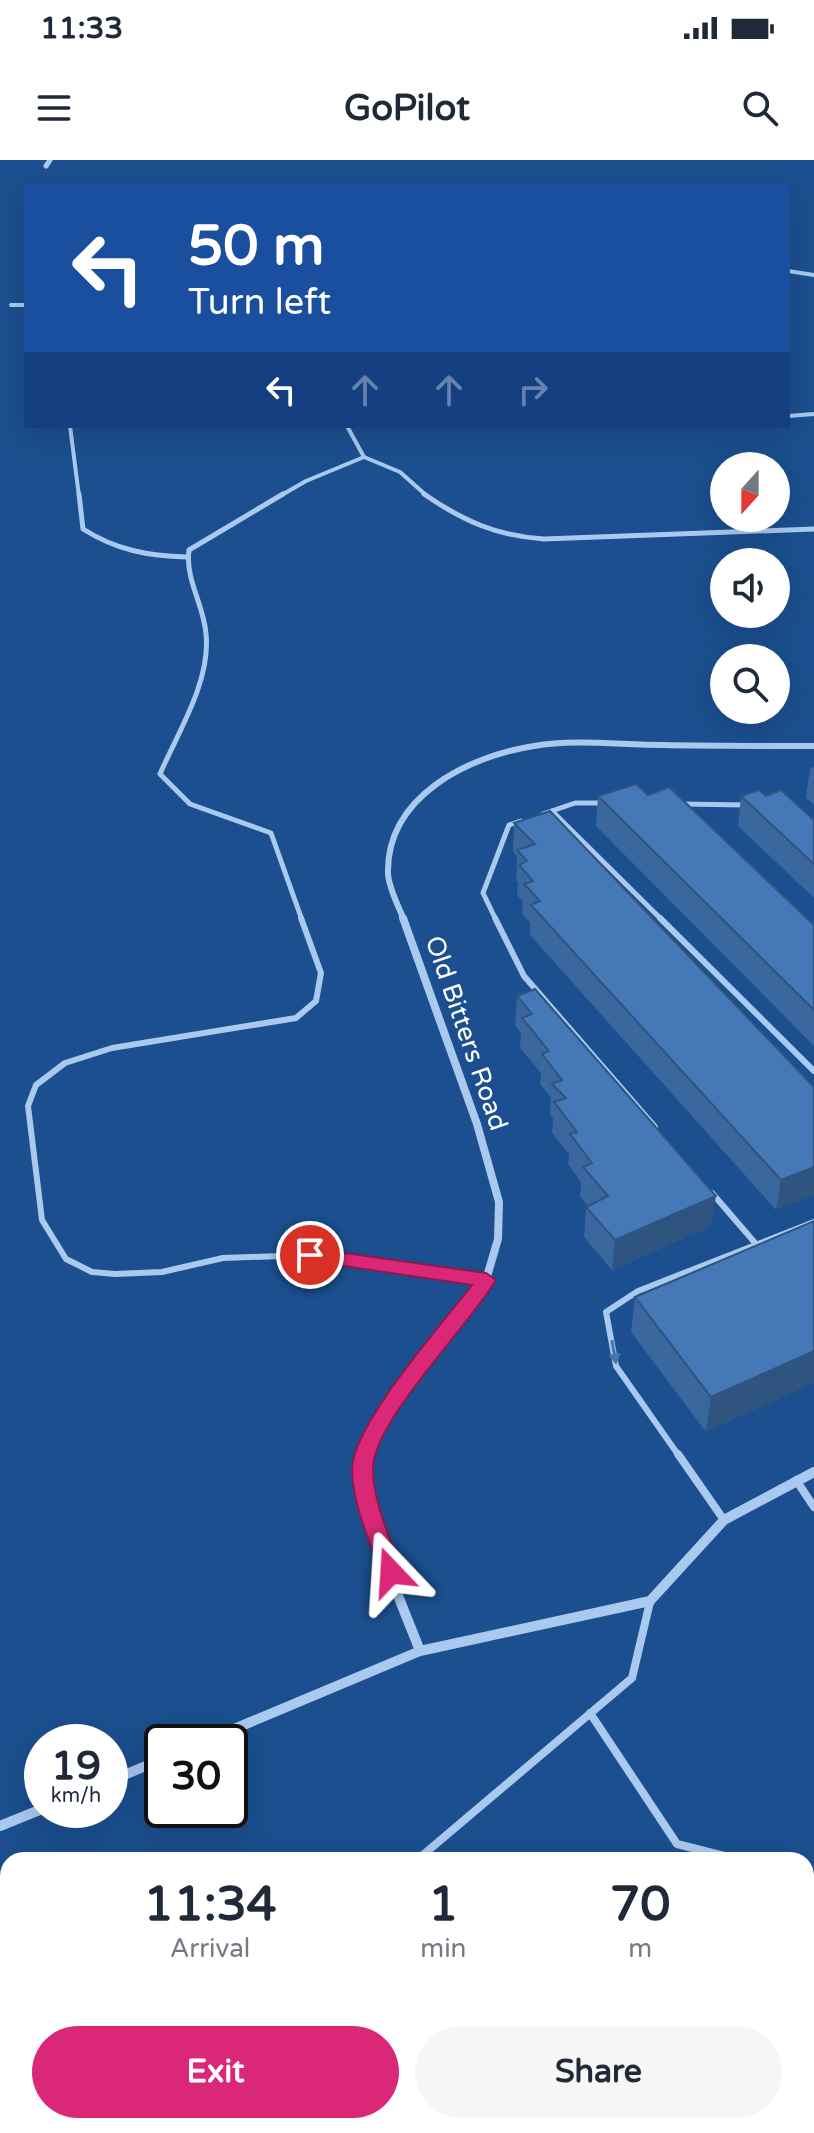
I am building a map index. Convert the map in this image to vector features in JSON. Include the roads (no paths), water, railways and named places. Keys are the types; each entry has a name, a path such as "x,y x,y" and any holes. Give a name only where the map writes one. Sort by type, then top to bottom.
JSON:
{"street":[{"name":"Old Bitters Road","path":"420,1651 372,1520 362,1469 374,1429 486,1280 498,1239 499,1202 477,1124 388,876 390,846 400,820 413,803 460,765 494,753 537,745 814,746"},
{"path":"246,1724 420,1651 650,1601 724,1520 814,1472"},
{"path":"0,1826 24,1816"}],"lane":[{"path":"790,271 814,275"},
{"path":"11,305 24,305"},
{"path":"790,416 814,414"},
{"path":"70,428 83,529 110,547 150,557 187,557"},
{"path":"348,428 364,457 400,472 416,489 447,510 507,537 544,539 814,529"},
{"path":"364,457 261,505 189,550 187,557 207,637 205,662 160,774 190,804 271,833 321,973 316,1001 296,1018 112,1048 65,1063 36,1085 28,1106 42,1220 66,1259 92,1272 162,1272 223,1258 310,1255 486,1280"},
{"path":"538,815 575,803 621,803"},
{"path":"667,804 756,805"},
{"path":"683,804 693,815"},
{"path":"552,811 814,1071"},
{"path":"523,820 509,825 483,893 524,976 666,1139"},
{"path":"706,1186 756,1244"},
{"path":"724,1520 616,1366 606,1312 638,1291 814,1222"},
{"path":"796,1480 814,1507"},
{"path":"426,1852 632,1678 650,1601"},
{"path":"590,1713 677,1844 708,1852"}]}
